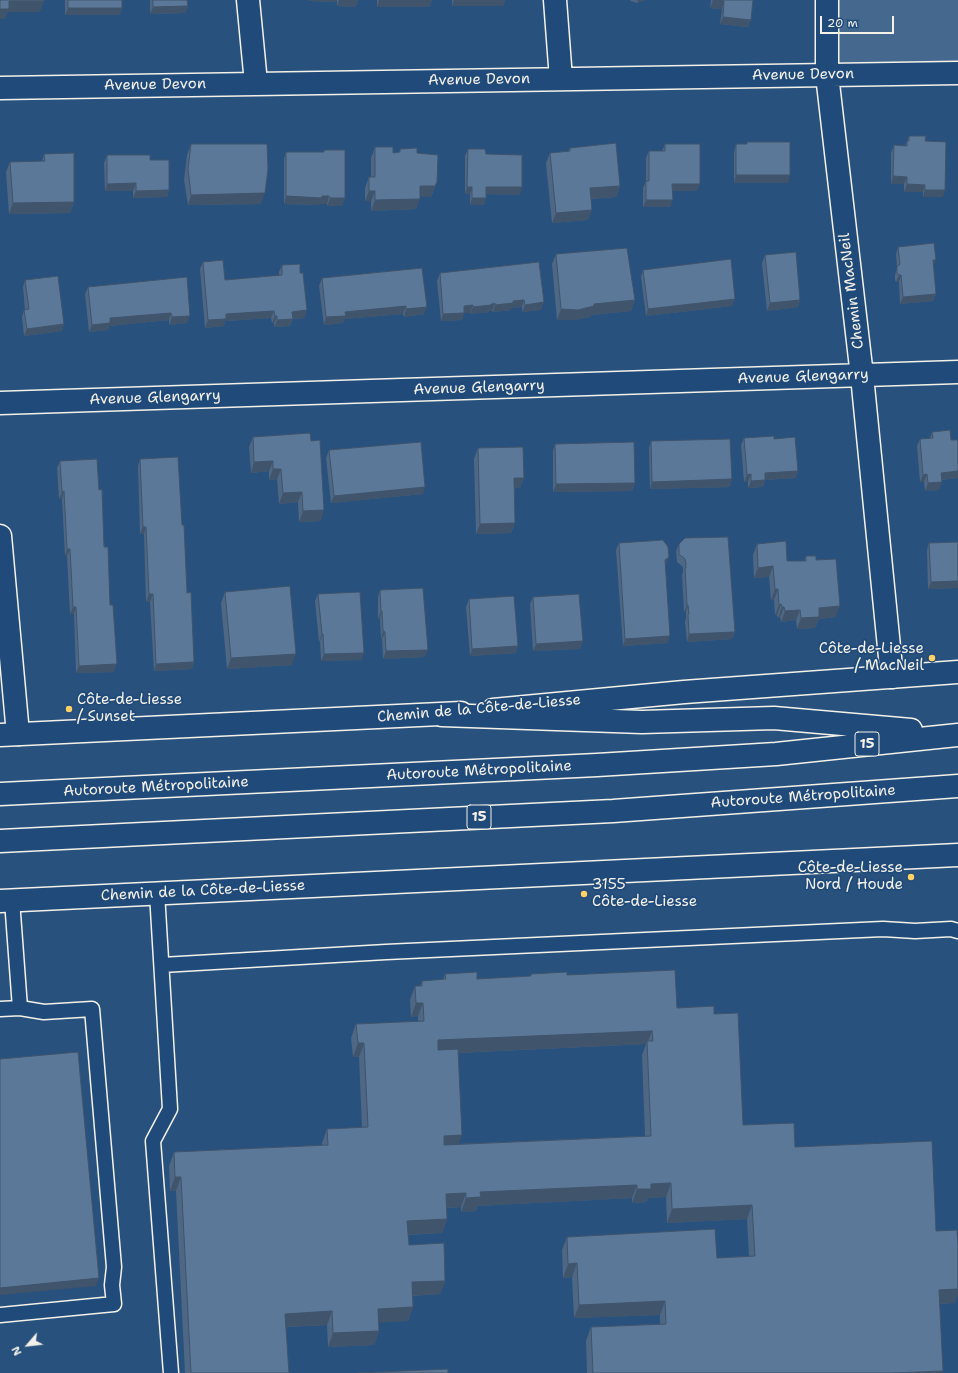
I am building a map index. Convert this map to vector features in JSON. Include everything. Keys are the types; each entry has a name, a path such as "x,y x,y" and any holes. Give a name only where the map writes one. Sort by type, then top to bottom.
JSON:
{"main road":[{"path":"248,0 256,83"},
{"path":"555,0 561,79"},
{"name":"Chemin MacNeil","path":"827,0 827,75 862,376 892,677"},
{"name":"Avenue Devon","path":"0,88 958,73"},
{"name":"Avenue Glengarry","path":"0,403 958,372"},
{"path":"0,536 9,734"},
{"name":"Chemin de la Côte-de-Liesse","path":"9,734 442,715 684,692 958,672"},
{"path":"442,715 642,722 774,718 958,735"},
{"name":"Autoroute Métropolitaine","path":"0,794 636,763 776,754 958,735"},
{"name":"Autoroute Métropolitaine","path":"0,840 613,810 958,786"},
{"name":"Chemin de la Côte-de-Liesse","path":"6,900 958,855"}],"lane":[{"path":"157,893 170,1109 153,1141 171,1373"},
{"path":"6,900 20,1008"},
{"path":"162,965 314,956 876,929 915,931 951,929 958,931"},
{"path":"0,1009 20,1008 44,1012 92,1009 114,1267 112,1285 114,1304 0,1315"}],"shaded area":[{"path":"827,0 958,0 958,73 827,75"}],"building":[{"path":"0,0 44,1 9,1 9,9 0,9"},
{"path":"68,0 122,0 122,8 68,8"},
{"path":"153,0 187,0 188,6 153,7"},
{"path":"713,0 753,0 751,20 723,17 724,1"},
{"path":"909,136 926,136 925,141 946,142 945,190 925,190 925,185 907,184 907,177 893,176 894,145 907,146"},
{"path":"747,142 790,142 790,175 736,175 736,144 747,144"},
{"path":"616,143 620,186 590,188 592,210 556,213 550,153 570,151 570,148"},
{"path":"191,144 267,144 268,169 265,193 191,195 188,169"},
{"path":"665,144 700,144 700,184 672,184 673,200 646,200 646,181 649,181 649,151 665,151"},
{"path":"375,147 393,147 393,153 400,152 400,149 417,148 417,153 438,155 437,182 435,186 420,186 420,199 375,200 375,191 369,191 369,177 375,177"},
{"path":"468,149 485,149 486,154 522,155 522,187 486,187 486,198 472,198 472,187 467,187"},
{"path":"324,150 345,150 345,198 330,198 329,196 322,196 322,198 286,196 286,152 324,152"},
{"path":"74,153 74,202 13,203 10,162 45,161 44,154"},
{"path":"107,155 150,155 150,160 169,160 169,190 136,191 136,183 107,184"},
{"path":"934,243 936,260 933,260 936,294 903,297 901,275 897,273 897,267 900,264 898,247"},
{"path":"627,248 635,300 594,304 594,306 578,310 561,309 556,254"},
{"path":"796,252 800,300 770,303 765,255"},
{"path":"731,259 735,299 648,309 643,270"},
{"path":"223,260 225,280 282,275 282,265 300,264 300,273 303,273 307,310 292,312 293,319 277,320 277,316 275,316 274,311 226,314 226,319 208,320 203,262"},
{"path":"539,262 544,302 525,305 524,300 495,305 495,303 491,305 473,307 473,305 464,306 464,313 443,314 440,273"},
{"path":"422,268 427,307 406,309 406,306 345,312 346,316 326,317 322,278"},
{"path":"58,276 64,324 27,329 24,310 29,309 25,280"},
{"path":"187,277 190,316 172,317 171,313 110,318 110,323 92,325 88,287"},
{"path":"950,430 951,440 958,440 958,471 941,473 942,482 928,483 927,474 923,475 920,439 933,438 932,432"},
{"path":"310,433 311,441 320,440 324,510 303,511 302,492 283,493 281,469 273,469 273,461 254,462 253,437"},
{"path":"774,436 774,439 795,437 798,471 765,473 765,480 751,481 751,474 747,475 744,438"},
{"path":"730,439 732,479 652,482 651,441"},
{"path":"421,442 425,487 334,496 329,450"},
{"path":"634,442 635,483 556,484 555,444"},
{"path":"523,447 524,478 514,478 515,523 480,524 478,448"},
{"path":"178,457 182,525 184,525 187,593 191,592 194,662 156,664 153,594 149,594 146,527 143,527 140,459"},
{"path":"97,459 99,490 102,489 104,547 108,547 110,605 113,605 117,664 79,666 76,607 73,607 70,549 67,549 64,491 62,492 60,461"},
{"path":"728,537 735,632 689,634 686,564 685,559 679,554 679,544 685,538"},
{"path":"663,540 668,547 669,557 665,560 670,636 625,639 619,543"},
{"path":"786,541 787,561 806,561 806,556 816,556 816,560 836,559 840,606 819,608 819,617 801,618 800,610 785,611 781,604 779,605 778,589 775,589 773,566 758,568 757,544"},
{"path":"958,542 958,581 931,582 929,543"},
{"path":"290,586 296,654 231,658 225,592"},
{"path":"423,588 428,650 386,651 380,590"},
{"path":"360,592 364,653 324,654 318,594"},
{"path":"579,594 583,641 536,644 533,597"},
{"path":"514,596 518,646 472,649 469,599"},
{"path":"675,970 677,1008 714,1006 714,1014 738,1013 743,1125 794,1123 795,1147 932,1141 936,1231 957,1230 958,1247 958,1289 939,1290 943,1371 891,1373 593,1373 591,1327 666,1324 665,1301 579,1305 577,1263 568,1264 567,1237 715,1229 717,1258 755,1256 752,1205 672,1209 671,1183 651,1184 651,1189 637,1189 637,1185 480,1192 481,1197 466,1198 466,1193 446,1194 447,1219 407,1221 409,1245 444,1243 445,1281 412,1282 413,1307 378,1309 379,1331 333,1333 332,1311 285,1314 289,1373 191,1373 181,1177 175,1177 174,1152 328,1145 327,1129 368,1127 364,1043 358,1043 356,1024 424,1021 423,1003 416,1003 415,986 422,986 422,981 446,979 445,974 477,972 477,979 567,972 567,975","holes":["652,1031 653,1041 647,1041 651,1136 444,1145 444,1136 462,1135 458,1049 438,1050 438,1040"]},
{"path":"78,1052 99,1278 0,1288 0,1059"},
{"path":"448,1369 448,1373 357,1373"}],"place":[{"name":"Côte-de-Liesse / MacNeil","path":"932,658"},
{"name":"Côte-de-Liesse / Sunset","path":"69,709"},
{"name":"Côte-de-Liesse Nord / Houde","path":"911,877"},
{"name":"3155 Côte-de-Liesse","path":"584,894"}]}
